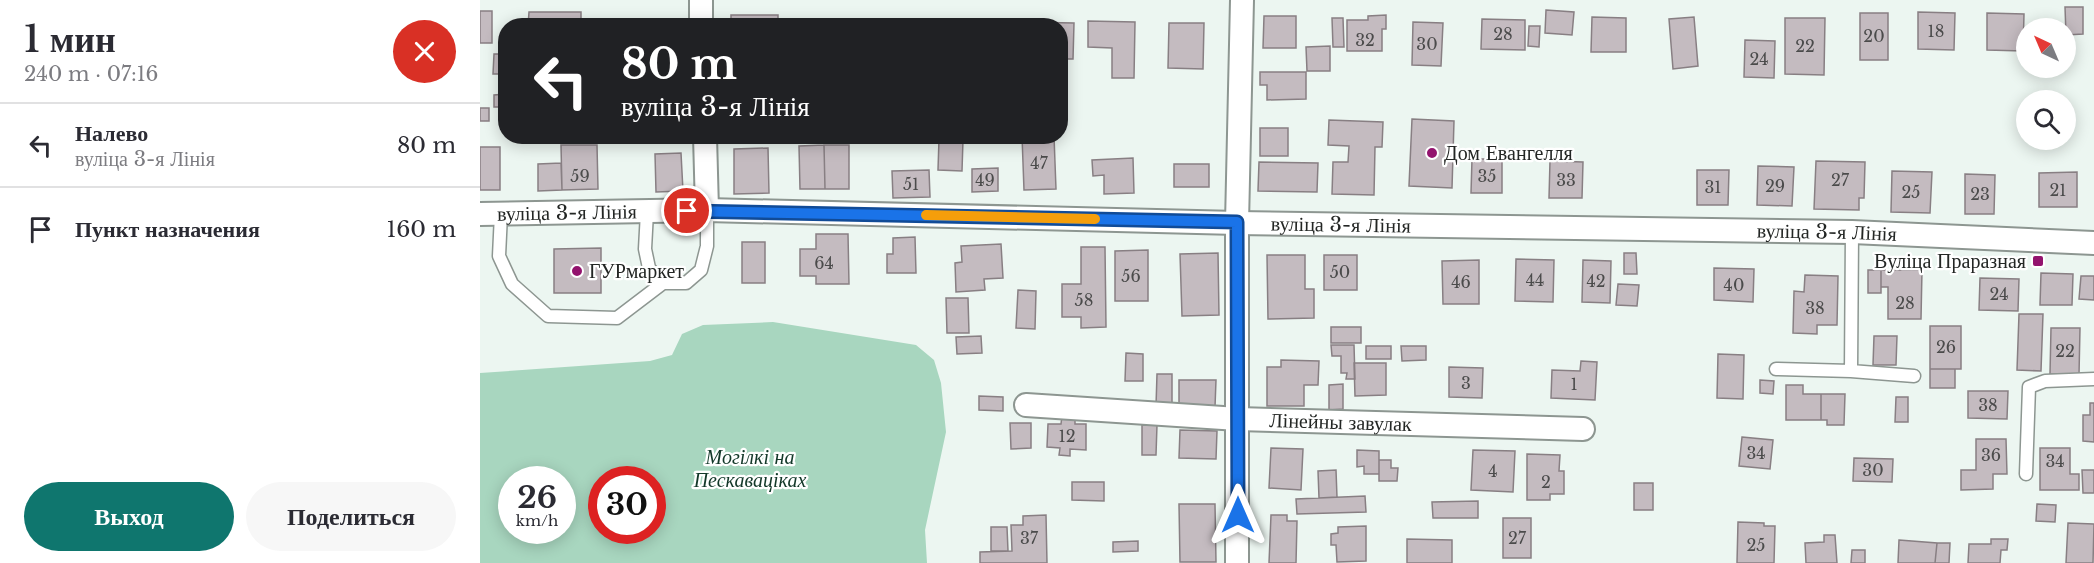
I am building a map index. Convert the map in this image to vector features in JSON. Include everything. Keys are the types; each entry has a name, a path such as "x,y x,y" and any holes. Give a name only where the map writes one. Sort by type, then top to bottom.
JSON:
{"street":[{"path":"701,0 702,18"},
{"path":"1237,563 1237,222 1242,0"},
{"path":"705,144 707,210"},
{"name":"вуліца 3-я Лінія","path":"491,214 707,210 1237,222 1852,232 2094,243"},
{"name":"Лінейны завулак","path":"1026,405 1238,419 1583,429"}],"lane":[{"path":"491,214 499,256 512,284 548,316 617,318 663,283 686,283 701,270 707,246 707,210"},
{"path":"647,212 645,249 649,268 663,283"},
{"path":"1851,371 1852,232"},
{"path":"1776,369 1851,371 1914,376"},
{"path":"2026,474 2029,387 2045,381 2094,380"}],"green space":[{"name":"Могілкі на Пескаваціках","path":"773,322 916,345 934,360 941,383 946,432 925,530 927,563 480,563 480,373 650,361 672,355 682,334 703,325"}],"building":[{"path":"2065,7 2083,7 2083,34 2076,34 2076,18 2065,18"},
{"path":"1546,10 1574,12 1572,35 1545,33"},
{"path":"480,11 492,11 492,43 480,43"},
{"path":"529,12 581,12 581,18 529,18"},
{"path":"1918,12 1955,13 1954,50 1918,49"},
{"path":"1860,13 1888,13 1888,60 1860,60"},
{"path":"1987,13 2024,14 2024,18 2016,18 2016,51 1987,50"},
{"path":"731,15 778,15 778,18 731,18"},
{"path":"1386,15 1386,29 1382,29 1382,51 1347,51 1347,20 1368,20 1368,16"},
{"path":"1264,16 1296,16 1296,48 1263,48"},
{"path":"1592,17 1626,18 1626,52 1591,52"},
{"path":"1694,17 1698,66 1673,69 1669,19"},
{"path":"1332,18 1343,18 1344,47 1333,47"},
{"path":"1785,18 1825,18 1824,75 1785,74"},
{"path":"1482,19 1525,20 1525,50 1481,49"},
{"path":"1088,21 1135,22 1134,78 1112,78 1112,48 1088,47"},
{"path":"1413,22 1443,23 1441,66 1412,65"},
{"path":"1068,23 1074,23 1073,59 1068,59"},
{"path":"1169,23 1204,23 1203,69 1168,68"},
{"path":"1529,26 1540,26 1539,47 1528,46"},
{"path":"1745,40 1775,41 1774,78 1744,77"},
{"path":"1330,46 1330,71 1307,71 1306,47"},
{"path":"494,54 498,54 498,74 493,74"},
{"path":"1260,72 1306,72 1306,99 1267,100 1267,85 1260,85"},
{"path":"494,95 498,95 498,107 494,107"},
{"path":"480,108 489,108 489,121 480,121"},
{"name":"Дом Евангелля","path":"1412,119 1454,121 1452,188 1409,186"},
{"path":"1329,120 1383,122 1382,147 1375,147 1374,195 1332,194 1333,162 1348,162 1349,146 1328,145"},
{"path":"1260,128 1288,128 1288,156 1260,156"},
{"path":"939,144 963,144 962,171 938,170"},
{"path":"1022,144 1054,144 1056,189 1024,190"},
{"path":"561,145 597,145 598,189 562,190"},
{"path":"824,145 849,145 849,189 825,189"},
{"path":"824,145 825,189 800,189 799,146"},
{"path":"480,147 500,147 500,190 480,190"},
{"path":"768,148 769,193 734,194 734,149"},
{"path":"681,153 683,191 656,192 655,154"},
{"path":"1133,158 1134,193 1104,194 1104,175 1093,176 1092,160"},
{"path":"1472,159 1502,159 1502,193 1471,193"},
{"path":"1550,161 1583,162 1582,198 1549,198"},
{"path":"1816,161 1865,162 1864,198 1859,198 1859,210 1814,209"},
{"path":"1259,162 1318,163 1317,192 1258,191"},
{"path":"561,163 562,190 538,191 538,164"},
{"path":"1174,164 1209,164 1209,187 1174,187"},
{"path":"1758,166 1794,167 1792,206 1757,205"},
{"path":"998,168 998,191 972,192 972,169"},
{"path":"929,170 930,197 893,198 892,171"},
{"path":"1697,170 1729,170 1728,205 1697,205"},
{"path":"1892,171 1932,172 1930,213 1891,212"},
{"path":"2077,172 2077,207 2039,207 2039,173"},
{"path":"1965,174 1995,175 1994,214 1965,214"},
{"path":"816,234 848,234 849,284 816,284 816,276 800,276 800,249 816,249"},
{"path":"915,237 916,273 887,273 887,254 893,254 893,238"},
{"path":"742,242 765,242 765,283 742,283"},
{"path":"1001,244 1003,278 984,279 985,290 956,292 955,263 962,262 961,246"},
{"path":"1081,247 1105,247 1106,327 1081,328 1081,317 1062,317 1062,284 1081,284"},
{"name":"ГУРмаркет","path":"601,248 601,293 554,293 554,249"},
{"path":"1148,250 1148,301 1115,301 1115,251"},
{"path":"1218,253 1219,315 1182,316 1180,254"},
{"path":"1624,253 1636,253 1637,274 1624,274"},
{"path":"1267,255 1305,255 1305,289 1314,289 1314,318 1268,319"},
{"path":"1324,255 1357,255 1357,290 1324,290"},
{"path":"1516,259 1554,260 1553,302 1515,301"},
{"path":"1479,260 1479,304 1443,304 1442,261"},
{"path":"1583,260 1611,261 1610,303 1582,302"},
{"path":"1714,268 1754,269 1753,302 1714,300"},
{"path":"1868,270 1881,270 1881,293 1868,293"},
{"path":"1881,270 1922,270 1921,319 1888,319 1888,287 1881,287"},
{"path":"2041,273 2073,274 2072,305 2040,305"},
{"path":"1805,275 1838,276 1837,325 1817,325 1817,334 1793,333 1794,291 1804,292"},
{"path":"2081,276 2094,276 2094,300 2079,299"},
{"path":"1980,278 2019,279 2018,311 1979,310"},
{"path":"1618,284 1639,285 1637,306 1616,305"},
{"path":"1018,290 1036,291 1035,329 1016,328"},
{"path":"946,298 968,298 969,333 947,333"},
{"path":"2019,314 2043,314 2041,371 2017,370"},
{"path":"1930,326 1961,326 1961,369 1930,369"},
{"path":"1331,327 1361,327 1361,343 1331,343"},
{"path":"2051,328 2080,328 2079,375 2050,374"},
{"path":"981,336 982,353 957,354 956,337"},
{"path":"1874,336 1897,336 1896,365 1873,365"},
{"path":"1331,345 1354,345 1355,379 1346,379 1347,373 1341,373 1341,356 1332,356"},
{"path":"1366,346 1391,346 1391,359 1366,359"},
{"path":"1401,346 1426,346 1426,360 1402,361"},
{"path":"1126,353 1143,354 1143,381 1125,381"},
{"path":"1718,354 1744,355 1743,399 1717,398"},
{"path":"1281,360 1319,361 1318,385 1304,385 1304,406 1267,406 1267,367 1281,367"},
{"path":"1581,361 1597,362 1595,400 1551,398 1552,370 1580,371"},
{"path":"1354,363 1386,363 1386,395 1355,396"},
{"path":"1449,367 1483,368 1482,398 1449,397"},
{"path":"1930,369 1955,369 1955,388 1930,388"},
{"path":"1157,374 1172,374 1172,406 1156,406"},
{"path":"1179,380 1216,380 1215,407 1179,406"},
{"path":"1760,380 1774,381 1773,394 1760,393"},
{"path":"1343,384 1343,409 1329,410 1329,385"},
{"path":"1786,385 1803,385 1803,394 1821,394 1821,420 1786,420"},
{"path":"1968,391 2008,391 2007,419 1968,418"},
{"path":"1821,394 1845,394 1844,425 1827,425 1827,420 1821,420"},
{"path":"979,396 1003,397 1003,411 979,410"},
{"path":"1896,397 1908,397 1908,422 1895,422"},
{"path":"2090,403 2094,403 2094,442 2083,441 2083,415 2090,415"},
{"path":"1062,416 1075,416 1075,424 1086,424 1086,450 1070,449 1070,456 1059,455 1060,448 1047,447 1048,424 1061,424"},
{"path":"1010,423 1031,423 1031,448 1011,449"},
{"path":"1142,425 1157,425 1156,455 1142,455"},
{"path":"1180,430 1217,431 1216,459 1179,458"},
{"path":"1742,437 1773,440 1770,469 1739,466"},
{"path":"1976,439 2006,439 2007,474 1993,474 1993,489 1961,490 1961,470 1976,470"},
{"path":"1271,448 1303,449 1301,490 1269,488"},
{"path":"2040,448 2070,448 2070,474 2079,474 2079,490 2040,490"},
{"path":"1357,450 1379,451 1379,474 1364,474 1364,466 1357,467"},
{"path":"1473,450 1515,451 1513,492 1471,490"},
{"path":"1527,454 1560,455 1559,471 1564,471 1564,494 1550,494 1550,500 1527,500"},
{"path":"1854,458 1893,459 1892,482 1853,481"},
{"path":"1379,460 1391,460 1391,468 1398,468 1397,481 1379,481"},
{"path":"1336,470 1337,497 1319,498 1318,471"},
{"path":"2082,470 2094,470 2094,493 2083,493"},
{"path":"1072,482 1104,482 1104,501 1072,500"},
{"path":"1634,483 1653,483 1653,510 1634,510"},
{"path":"1365,496 1366,512 1297,514 1296,499"},
{"path":"1478,501 1478,518 1433,518 1432,502"},
{"path":"1179,504 1215,504 1216,562 1180,562"},
{"path":"2037,504 2056,505 2055,522 2036,521"},
{"path":"1046,515 1047,563 980,563 980,552 1012,551 1011,525 1023,525 1023,516"},
{"path":"1271,515 1287,515 1287,521 1297,521 1296,563 1269,563"},
{"path":"1503,518 1531,518 1531,558 1503,558"},
{"path":"1738,522 1764,523 1764,526 1775,526 1774,563 1737,563"},
{"path":"2068,523 2094,524 2093,563 2066,563"},
{"path":"1366,526 1366,561 1337,562 1336,545 1331,545 1331,534 1338,533 1338,527"},
{"path":"991,527 1007,527 1008,551 991,551"},
{"path":"1824,535 1835,535 1837,563 1806,563 1805,543 1824,542"},
{"path":"1407,539 1452,540 1452,563 1407,563"},
{"path":"1991,539 2008,539 2007,550 2001,550 2000,563 1968,563 1969,544 1991,544"},
{"path":"1899,540 1937,543 1935,563 1898,563"},
{"path":"1138,541 1138,551 1113,552 1113,542"},
{"path":"1937,543 1950,543 1949,563 1935,563"},
{"path":"1852,550 1865,550 1865,563 1851,563"}],"slow traffic":[{"path":"926,215 1095,219"}],"place":[{"name":"Дом Евангелля","path":"1432,153"},
{"name":"Вуліца Праразная","path":"2038,261"},
{"name":"ГУРмаркет","path":"577,271"}],"route":[{"path":"687,211 1237,222 1238,515"}]}
